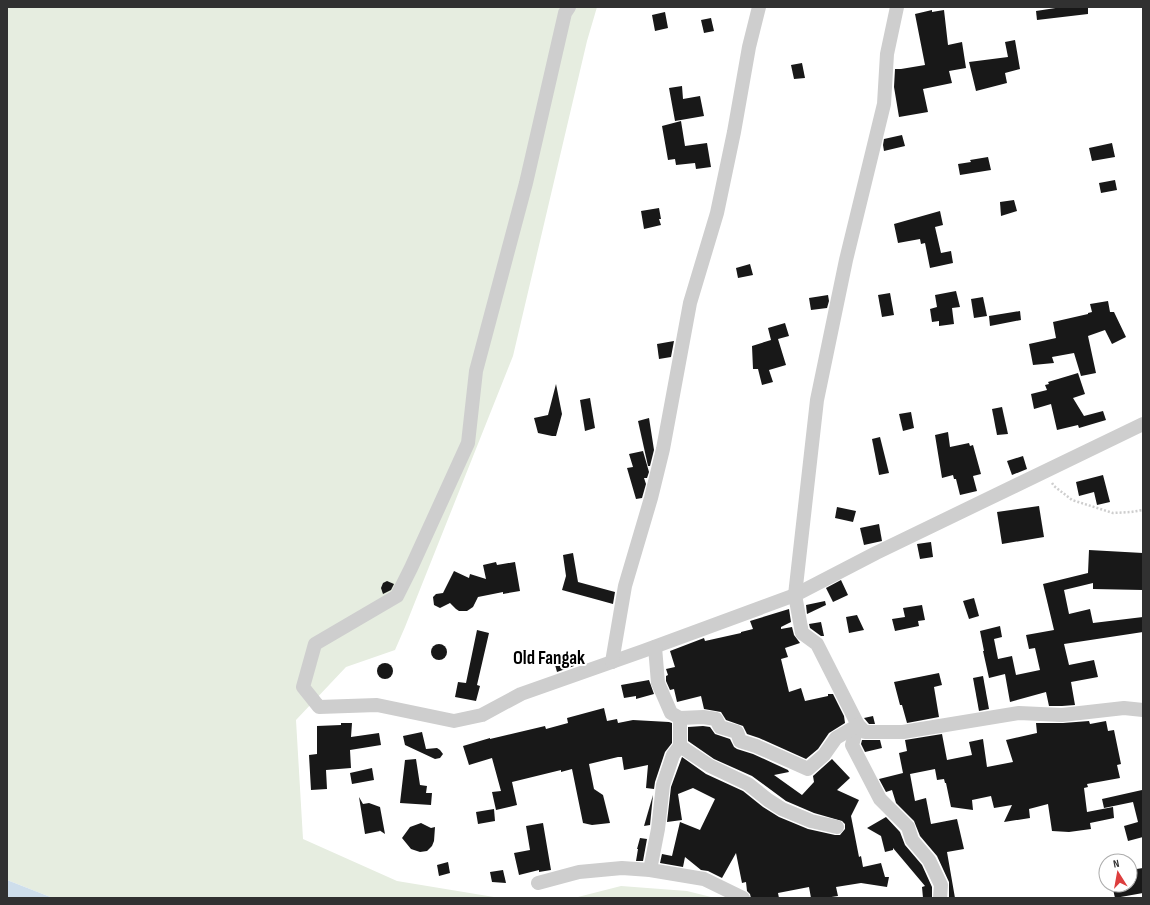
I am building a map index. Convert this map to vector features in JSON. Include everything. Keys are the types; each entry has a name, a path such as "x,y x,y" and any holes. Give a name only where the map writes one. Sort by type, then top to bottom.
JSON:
{"street":[{"path":"569,7 564,13 526,183 476,371 468,443 411,568 396,596 315,644 303,687 319,707 376,705 454,721 482,715 521,694 796,595 876,553 1045,470 1143,424"},
{"path":"612,662 625,586 651,498 663,449 690,303 717,213 734,132 749,47 759,7"},
{"path":"897,7 887,54 884,104 846,260 817,400 796,595 802,633 817,644 858,725 865,732 903,732 1019,713 1062,715 1124,708 1143,710"},
{"path":"655,647 658,683 671,713 680,718 703,717 716,720 720,727 737,732 740,741 756,746 808,769 824,755 836,738 858,725"},
{"path":"650,870 658,829 663,785 673,755 680,746 680,718"},
{"path":"858,725 852,745 880,798 908,827 912,840 929,860 941,886 940,898"},
{"path":"680,746 710,766 748,784 782,809 811,821 837,827"},
{"path":"538,883 579,872 622,868 650,870 704,879 743,898"}],"path":[{"path":"1045,470 1054,486 1072,500 1113,513 1143,510"}],"shaded area":[{"path":"7,7 597,7 587,41 513,356 405,627 395,650 346,667 296,720 303,839 397,881 500,898 53,898 7,880"},
{"path":"621,886 687,891 715,898 574,898"}],"water":[{"path":"7,880 53,898 7,898"}],"building":[{"path":"1062,7 1088,7 1088,14 1037,20 1036,11"},
{"path":"932,10 932,12 944,10 948,45 962,42 966,68 949,71 952,83 923,89 928,112 899,117 894,87 895,69 925,65 915,14"},
{"path":"665,12 668,28 655,31 652,15"},
{"path":"711,18 714,31 704,33 701,20"},
{"path":"1015,40 1020,69 1005,73 1007,83 976,91 969,62 1008,57 1005,42"},
{"path":"802,63 805,78 794,79 791,65"},
{"path":"682,86 683,99 700,96 704,116 675,121 669,88"},
{"path":"681,121 685,146 707,143 711,167 696,169 695,163 676,165 675,159 668,160 662,126"},
{"path":"902,135 905,146 884,151 884,139"},
{"path":"1112,143 1115,157 1092,161 1089,148"},
{"path":"988,157 991,170 960,175 958,164"},
{"path":"1115,180 1117,190 1101,193 1099,183"},
{"path":"1014,200 1017,211 1001,216 1000,202"},
{"path":"659,208 661,219 659,219 661,225 644,229 641,211"},
{"path":"940,211 943,225 935,227 941,253 951,251 953,263 930,268 925,243 921,244 920,239 898,243 894,224"},
{"path":"750,264 753,275 738,278 736,268"},
{"path":"956,291 960,307 952,308 954,324 939,326 939,321 932,322 930,309 937,307 935,295"},
{"path":"890,293 894,315 882,317 878,295"},
{"path":"828,295 829,301 827,308 811,310 809,298"},
{"path":"983,297 987,316 974,318 971,299"},
{"path":"1108,301 1110,312 1114,312 1126,337 1112,344 1105,330 1088,336 1096,373 1081,376 1074,353 1052,357 1054,363 1033,365 1029,344 1056,338 1053,322 1088,314 1092,312 1090,304"},
{"path":"1020,311 1021,320 990,326 989,316"},
{"path":"785,323 789,336 778,339 786,365 769,370 773,382 762,385 758,369 753,369 752,346 771,340 768,328"},
{"path":"674,341 671,357 659,359 657,344"},
{"path":"1078,373 1085,394 1073,398 1084,416 1103,411 1106,420 1079,428 1078,425 1057,430 1051,404 1034,409 1031,394 1047,390 1045,385 1049,384 1048,382"},
{"path":"556,384 562,414 556,436 538,433 534,418 548,415"},
{"path":"590,398 595,428 585,431 580,400"},
{"path":"1002,407 1008,434 997,435 992,409"},
{"path":"911,412 914,428 903,431 899,414"},
{"path":"649,418 654,450 650,466 648,466 638,421"},
{"path":"948,432 950,447 969,443 970,446 973,445 981,474 973,476 977,491 960,495 956,479 954,479 953,475 942,478 935,435"},
{"path":"880,437 889,473 879,475 872,439"},
{"path":"643,451 649,472 647,478 644,478 646,484 642,498 636,499 627,468 633,467 629,454"},
{"path":"1023,456 1027,469 1012,475 1007,461"},
{"path":"1103,475 1110,502 1097,505 1094,492 1079,496 1076,482"},
{"path":"1039,506 1044,537 1002,544 997,512"},
{"path":"837,507 856,511 853,522 835,518"},
{"path":"879,524 882,541 864,545 860,528"},
{"path":"931,542 933,557 920,559 917,544"},
{"path":"1089,550 1143,553 1143,590 1093,589 1093,583 1064,590 1069,614 1090,609 1093,623 1143,617 1143,632 1064,644 1069,665 1094,660 1098,677 1071,682 1075,705 1049,706 1046,692 1010,702 1005,674 989,678 980,631 1000,626 1002,637 994,639 998,659 1012,656 1016,675 1040,670 1035,648 1029,649 1026,635 1054,630 1043,584 1088,573"},
{"path":"573,553 578,582 615,592 613,604 562,590 566,576 563,555"},
{"path":"496,562 497,565 515,562 520,591 503,594 503,592 478,597 473,607 467,611 459,611 450,603 440,608 434,605 433,597 436,594 443,593 454,571 469,578 470,574 486,579 483,565"},
{"path":"841,580 848,595 833,602 826,588"},
{"path":"387,581 394,584 391,590 383,594 381,588 383,583"},
{"path":"974,598 979,616 969,619 963,601"},
{"path":"825,601 826,605 807,614 806,605"},
{"path":"922,605 925,620 918,621 919,626 895,631 892,619 905,617 903,608"},
{"path":"789,609 791,622 781,627 781,629 792,627 794,635 800,643 785,648 788,657 781,659 789,692 801,688 805,701 828,696 828,694 833,694 844,716 845,723 829,733 818,749 806,759 747,734 743,726 726,720 721,712 704,709 701,696 677,702 674,689 670,690 666,681 666,676 668,675 666,669 675,667 670,651 704,638 705,641 753,629 750,621"},
{"path":"857,615 864,630 849,633 846,617"},
{"path":"821,622 824,636 821,636 810,628 809,624"},
{"path":"477,630 489,633 477,685 480,686 476,701 455,697 458,682 466,683"},
{"path":"436,644 442,644 447,649 445,658 442,660 436,660 431,655 431,649"},
{"path":"572,657 574,666 557,672 554,661"},
{"path":"385,663 391,665 393,671 391,677 385,679 379,677 377,671 379,665"},
{"path":"939,673 942,685 934,687 939,717 907,723 902,705 900,705 894,682"},
{"path":"983,676 989,709 979,711 973,678"},
{"path":"649,680 654,694 636,699 636,696 624,698 621,685"},
{"path":"604,708 607,721 617,719 618,723 633,720 672,723 672,743 665,752 654,789 646,788 648,765 624,770 622,757 618,757 589,764 594,789 603,795 610,823 592,825 583,823 572,769 561,772 561,770 512,782 517,805 496,810 492,792 501,791 492,758 469,765 463,746 490,738 545,726 546,729 568,723 567,718"},
{"path":"873,716 875,724 869,724 864,718"},
{"path":"1089,721 1090,724 1106,721 1108,731 1114,730 1121,764 1117,765 1120,778 1087,784 1088,787 1084,788 1087,812 1113,807 1114,818 1090,823 1091,829 1069,832 1052,831 1048,804 1029,809 1030,818 1004,822 1012,805 994,808 991,796 972,800 973,810 951,807 946,783 944,779 937,780 935,769 910,774 915,801 926,798 931,824 957,819 964,849 947,852 955,898 949,898 949,882 937,856 920,836 914,821 896,803 892,790 886,792 879,779 903,773 899,753 907,751 905,740 942,734 947,760 972,755 969,742 983,739 987,767 1013,762 1006,740 1037,733 1036,723"},
{"path":"341,723 352,723 351,737 379,733 381,745 350,750 351,768 326,770 327,789 311,790 309,755 317,754 317,726 341,725"},
{"path":"688,727 710,727 715,734 730,739 734,747 737,749 753,754 788,770 789,772 774,775 802,795 814,782 813,776 832,759 850,778 837,790 859,800 851,816 859,857 861,856 863,867 881,863 885,877 889,877 887,887 861,883 836,887 838,896 811,898 809,887 778,893 779,898 751,898 747,891 746,882 742,883 736,853 722,878 708,871 701,870 685,857 683,867 660,863 662,854 672,856 680,822 700,830 715,799 693,788 678,794 682,820 667,822 671,787 682,757 706,774 743,791 763,807 779,817 808,829 835,835 840,835 845,829 845,824 842,821 814,813 786,801 752,776 714,759 688,741"},
{"path":"422,732 426,749 437,748 443,754 440,758 435,759 405,745 403,736"},
{"path":"862,740 880,740 882,748 865,752 861,744"},
{"path":"416,759 420,785 427,786 426,793 432,793 431,805 400,803 405,760"},
{"path":"372,768 374,780 352,784 350,773"},
{"path":"1142,790 1143,837 1128,841 1124,826 1138,822 1133,802 1104,808 1102,799"},
{"path":"653,795 650,825 644,826"},
{"path":"359,797 363,804 369,803 380,807 385,834 379,830 380,831 365,834"},
{"path":"494,809 495,821 478,824 476,812"},
{"path":"886,817 900,832 905,845 922,865 932,887 932,898 923,898 922,887 925,886 893,848 893,850 885,852 881,836 867,828"},
{"path":"421,823 431,828 435,827 432,846 427,851 420,852 411,849 402,838 410,827"},
{"path":"543,823 551,870 539,872 539,870 519,875 514,853 530,850 526,826"},
{"path":"640,838 647,839 643,861 636,861 637,849"},
{"path":"448,862 450,873 439,876 437,865"},
{"path":"1143,868 1143,893 1115,898 1114,893 1138,893 1138,869"},
{"path":"503,870 506,883 492,882 490,872"}],"district":[{"name":"Old Fangak","path":"549,658"}]}
